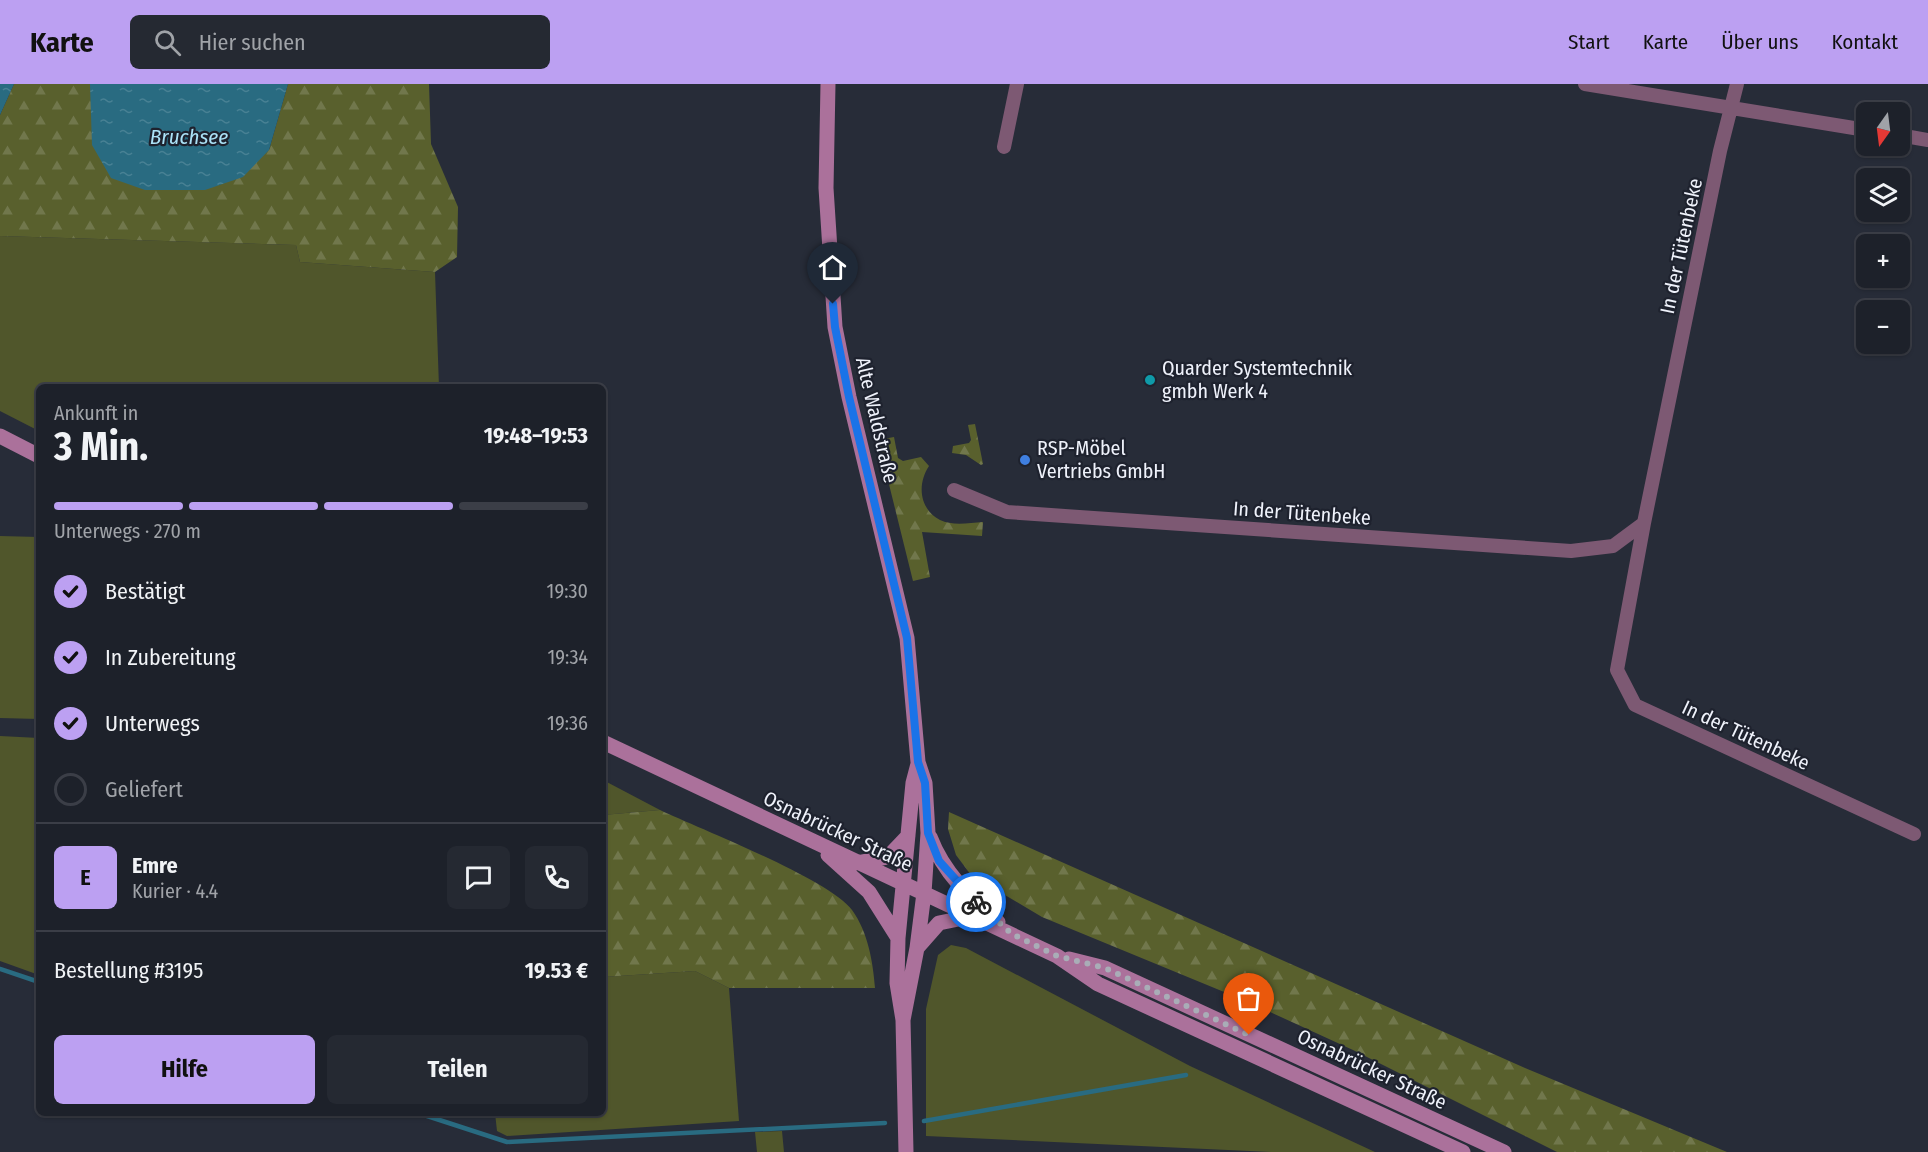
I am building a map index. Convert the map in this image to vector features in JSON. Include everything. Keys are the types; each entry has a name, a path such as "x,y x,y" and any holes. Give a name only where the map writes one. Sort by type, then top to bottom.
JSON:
{"main road":[{"name":"Alte Waldstraße","path":"828,84 826,188 835,327 849,397 907,638 918,762 898,938 897,983 903,1020 906,1152"},
{"path":"0,436 36,454"},
{"name":"Osnabrücker Straße","path":"606,743 1057,956 1098,984 1463,1152"},
{"name":"Alte Waldstraße","path":"903,1020 917,948 928,833 925,783 918,762"},
{"path":"928,833 939,861 966,894 1012,934"},
{"path":"856,863 888,856 908,836"},
{"path":"817,844 869,892 898,938"},
{"path":"917,948 939,923 973,916"},
{"name":"Osnabrücker Straße","path":"1057,956 1105,968 1504,1152"}],"street":[{"path":"1004,147 1017,84"},
{"path":"1585,84 1856,128"},
{"name":"In der Tütenbeke","path":"1737,84 1720,151 1644,523 1617,670 1635,705 1914,834"},
{"path":"1910,137 1928,140"},
{"name":"In der Tütenbeke","path":"954,490 1007,512 1571,551 1613,546 1644,523"}],"green space":[{"path":"14,84 90,84 92,88 269,150 288,84 429,84 431,144 458,207 457,257 435,272 300,262 296,245 0,236 0,115"},
{"path":"0,236 296,245 300,262 435,272 439,384 36,384 36,429 0,411"},
{"path":"975,424 983,464 981,465 966,455 952,453 953,446 969,443 971,440 968,425"},
{"path":"894,437 898,458 903,461 921,457 929,466 923,480 922,496 933,515 950,523 983,522 982,536 922,532 930,577 913,581 878,440"},
{"path":"0,536 36,537 36,719 0,718"},
{"path":"0,736 36,738 36,974 0,961"},
{"path":"606,782 660,810 606,815"},
{"path":"660,810 818,884 839,898 858,919 866,937 875,988 729,988 695,971 606,977 606,815"},
{"path":"949,812 1525,1068 1727,1152 1557,1152 1353,1050 1246,1001 1042,917 971,875 956,855 948,829"},
{"path":"951,945 966,948 1190,1066 1375,1152 1271,1152 926,1136 926,1009 938,955"},
{"path":"695,971 729,988 739,1121 507,1136 497,1131 495,1116 606,1116 606,977"},
{"path":"782,1131 784,1152 757,1152 755,1132"}],"water":[{"path":"0,84 14,84 0,115"},
{"name":"Bruchsee","path":"90,84 288,84 269,150 243,177 205,190 145,190 111,178 92,145"}],"waterway":[{"path":"0,969 36,981"},
{"path":"924,1121 1186,1075"},
{"path":"427,1116 507,1142 885,1123"}],"way so far":[{"path":"976,902 1012,934 1057,956 1105,968 1249,1035"}],"place":[{"name":"Quarder Systemtechnik gmbh Werk 4","path":"1150,380"},
{"name":"RSP-Möbel Vertriebs GmbH","path":"1025,460"}],"route":[{"path":"833,304 835,327 849,397 907,638 918,762 925,783 928,833 939,861 966,894 976,902"}]}
